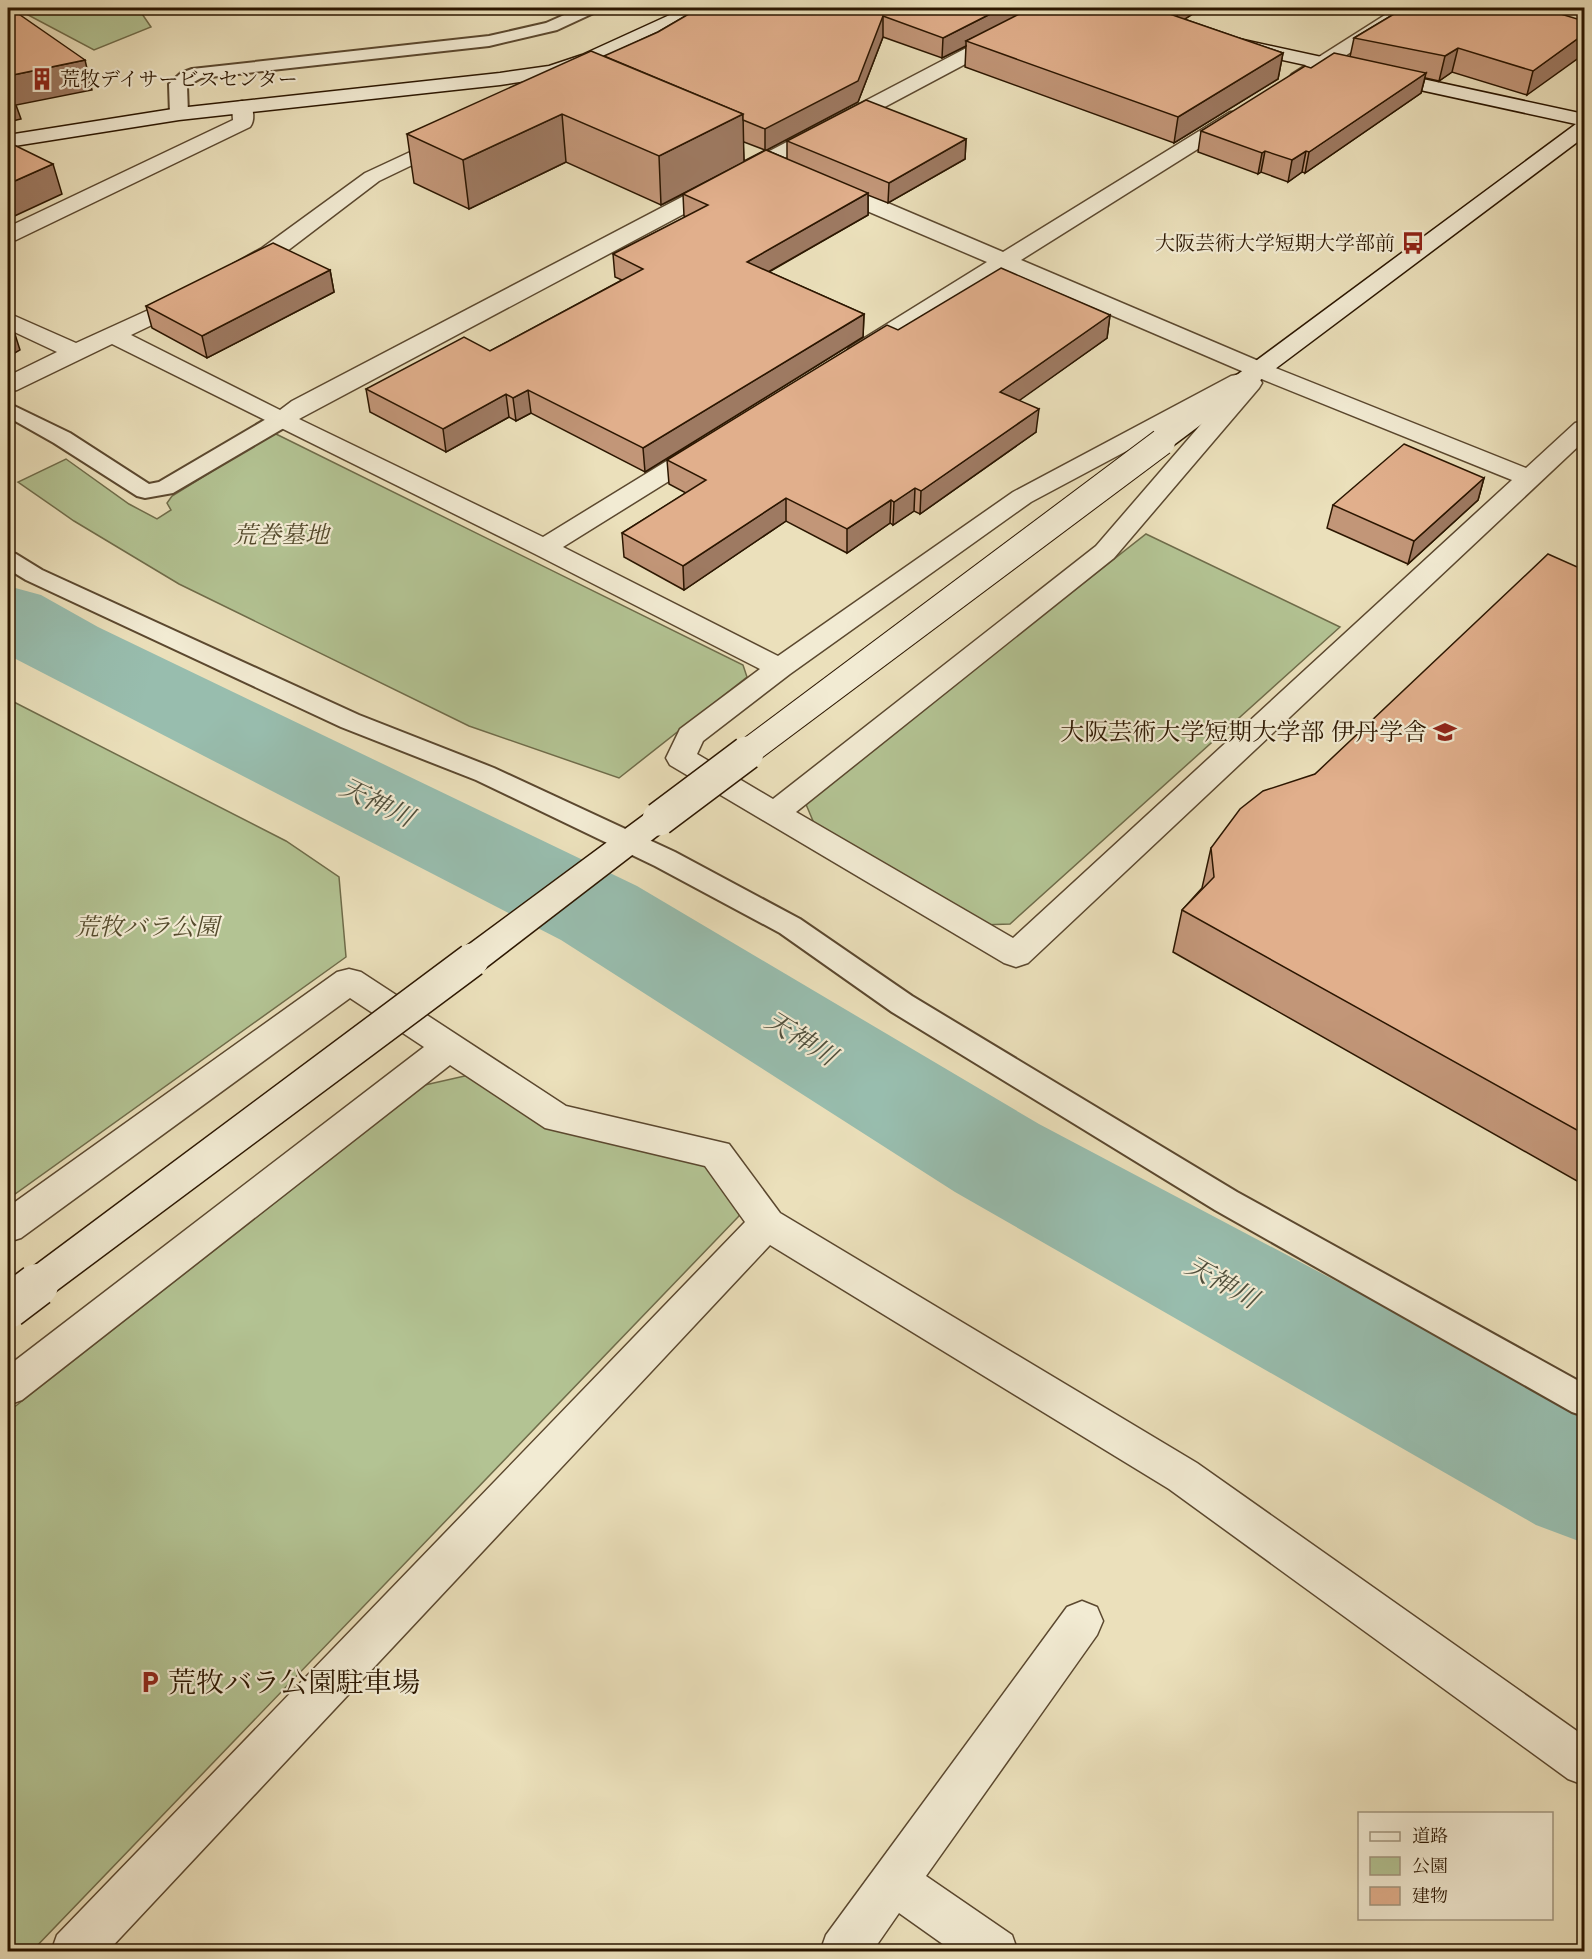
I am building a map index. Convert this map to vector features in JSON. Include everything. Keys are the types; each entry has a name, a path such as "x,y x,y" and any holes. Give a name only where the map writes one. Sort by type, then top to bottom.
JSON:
{"street":[{"path":"551,81 589,59 699,8"},
{"path":"281,420 301,406 1063,8"},
{"path":"1277,92 1408,8"},
{"path":"1220,41 1584,120"},
{"path":"8,141 179,114 500,79 577,82"},
{"path":"845,360 1257,104"},
{"path":"8,235 243,123 242,107"},
{"path":"8,1307 1162,441 1584,128"},
{"path":"221,280 270,253 372,177 466,131"},
{"path":"746,152 790,170"},
{"path":"811,179 1260,370 1529,478"},
{"path":"8,385 202,292"},
{"path":"8,320 76,352"},
{"path":"112,335 544,548 780,668"},
{"path":"1260,370 1022,497 780,668 690,736 681,758 1016,956 1584,428"},
{"path":"775,813 1105,552 1260,370"},
{"path":"544,548 724,435"},
{"path":"8,1227 349,981 447,1048 557,1118 716,1154 767,1224 1183,1476 1584,1762"},
{"path":"8,1388 447,1048"},
{"path":"74,1952 767,1224"},
{"path":"843,1952 1082,1621"},
{"path":"894,1881 995,1952"}],"lane":[{"path":"179,114 178,84 198,73 489,42 551,27 592,8"},
{"path":"8,409 62,438 145,491 165,488 281,420"},
{"path":"8,559 34,575 350,721 485,774 628,842 790,926 902,1004 1226,1202 1584,1401"}],"green space":[{"path":"15,8 138,8 151,27 94,50"},
{"name":"荒巻墓地","path":"274,433 743,665 747,677 619,778 469,726 179,584 74,521 18,482 66,459 129,504 157,519 171,510 167,503 172,496"},
{"path":"1146,534 1340,627 1010,924 981,925 816,828 805,802"},
{"name":"荒牧バラ公園","path":"8,699 286,841 339,877 346,957 8,1199"},
{"name":"荒牧バラ公園駐車場","path":"469,1075 707,1166 738,1196 739,1216 32,1951 8,1952 8,1412 425,1085"}],"building":[{"path":"8,8 10,8 85,60 8,76"},
{"path":"699,8 1002,8 943,38 883,16 858,81 765,129 743,120 743,114 604,56 658,32"},
{"path":"1031,8 1142,8 1161,11 1283,53 1178,117 966,41"},
{"path":"1404,8 1541,8 1584,21 1584,34 1533,71 1458,48 1445,56 1354,38"},
{"path":"591,51 743,114 659,156 562,114 463,160 407,134"},
{"path":"1334,53 1426,73 1309,152 1306,151 1292,160 1265,151 1262,153 1201,131 1305,66 1311,68"},
{"path":"866,100 966,139 889,183 787,141"},
{"path":"8,142 53,164 8,184"},
{"path":"766,150 868,193 747,262 864,314 643,448 528,390 513,398 506,394 443,429 366,389 464,337 490,351 643,269 613,254 708,205 683,194"},
{"path":"273,243 330,270 202,336 146,306"},
{"path":"1001,268 1110,315 1000,392 1039,409 921,491 915,488 894,502 891,500 847,529 786,498 683,566 622,533 706,480 667,460 887,325 898,330"},
{"path":"1404,444 1484,478 1414,541 1333,505"},
{"path":"1548,554 1584,570 1584,1134 1182,910 1214,877 1211,848 1240,809 1263,791 1315,774"}],"waterway":[{"name":"天神川","path":"8,615 65,648 599,913 997,1158 1584,1481"}],"place":[{"name":"荒牧デイサービスセンター","path":"42,79"},
{"name":"大阪芸術大学短期大学部前","path":"1413,243"},
{"name":"大阪芸術大学短期大学部 伊丹学舎","path":"1445,732"},
{"name":"荒牧バラ公園駐車場","path":"150,1682"}]}
